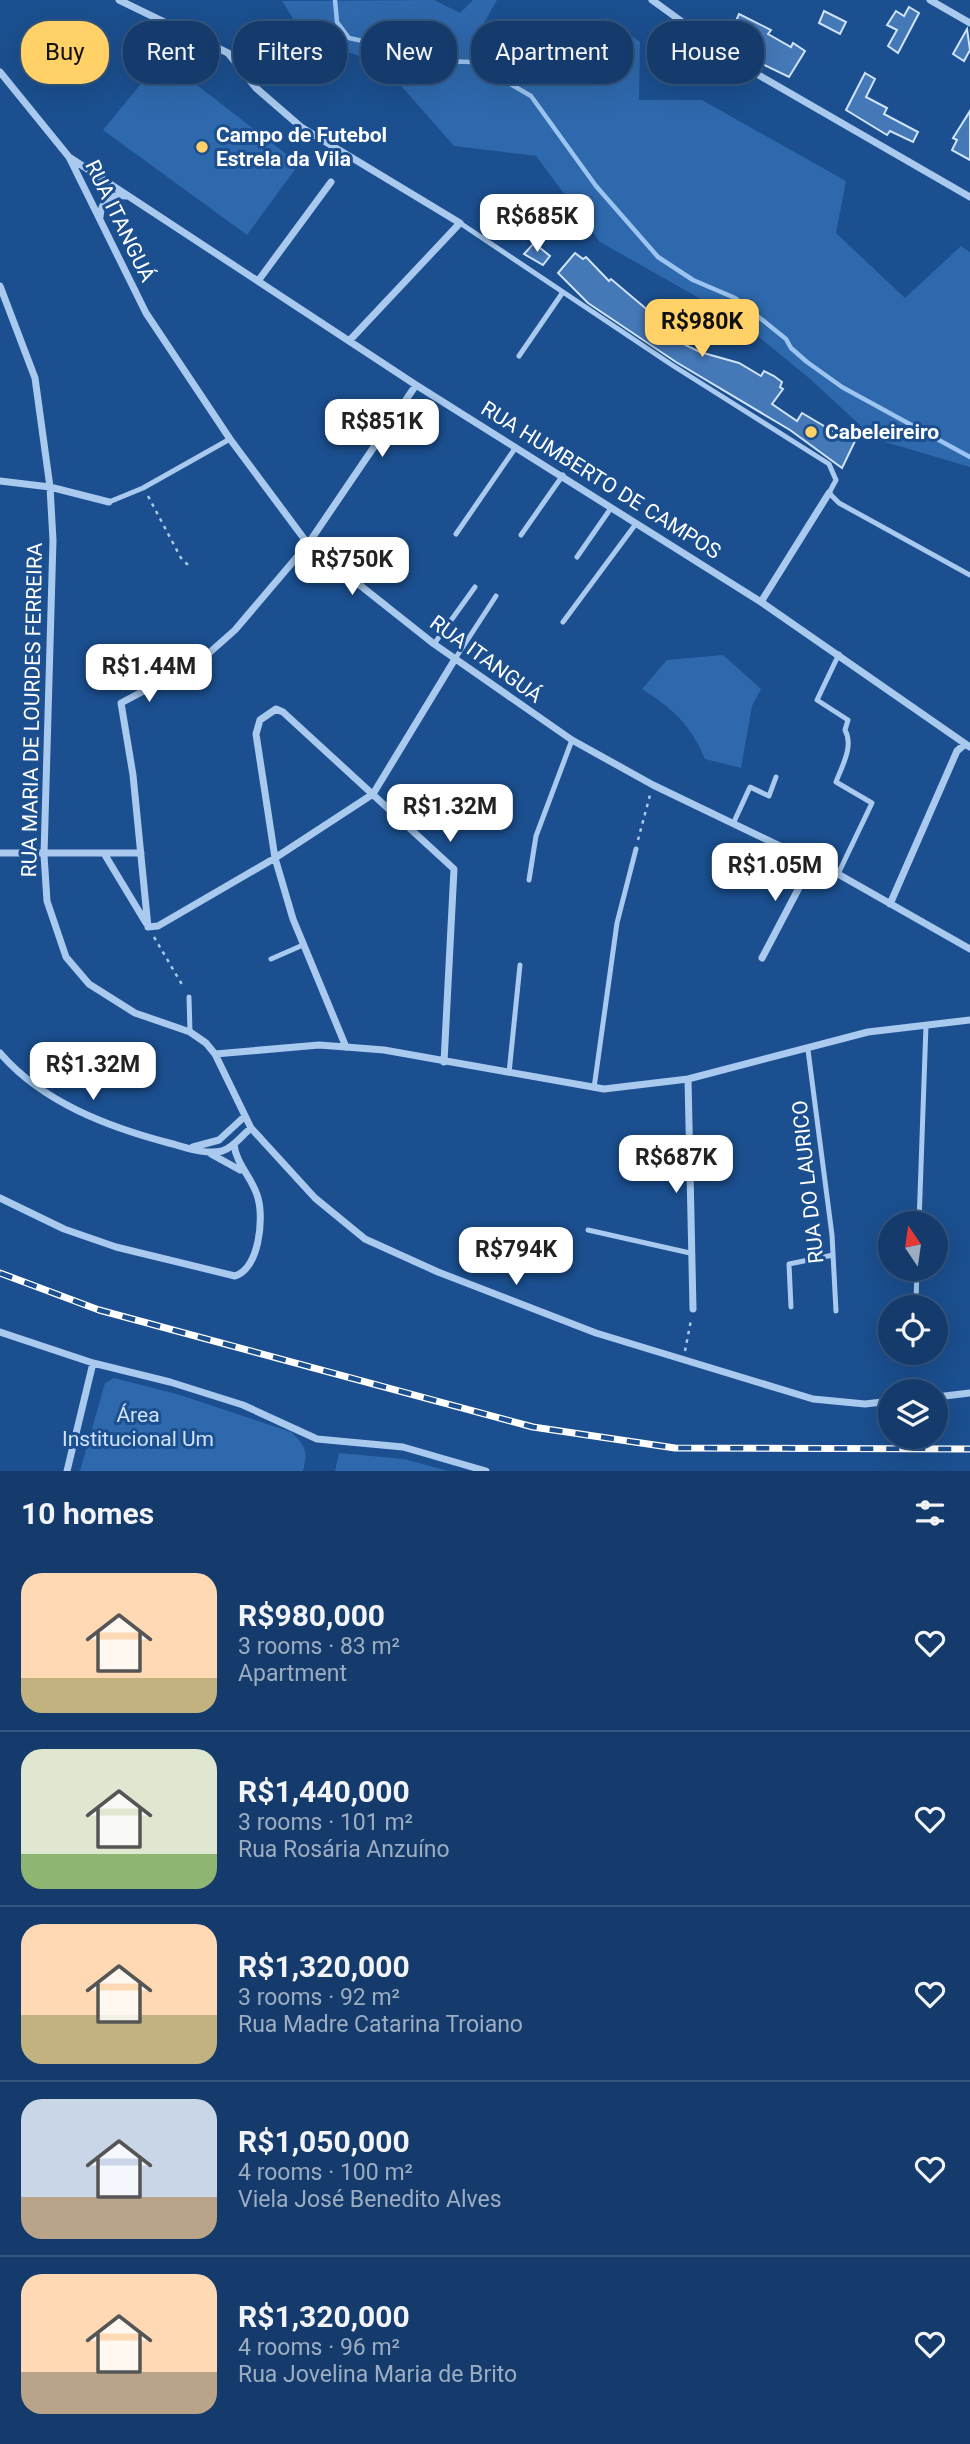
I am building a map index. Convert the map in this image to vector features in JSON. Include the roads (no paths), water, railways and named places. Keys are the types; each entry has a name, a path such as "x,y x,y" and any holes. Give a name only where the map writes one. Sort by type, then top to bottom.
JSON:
{"street":[{"path":"118,0 228,53 256,88 301,127 460,223 349,341"},
{"path":"652,0 743,66 970,197"},
{"path":"930,0 970,23"},
{"name":"RUA ITANGUÁ","path":"0,72 69,157 146,313 230,439 308,544 434,644 572,740 653,785 838,874 970,949"},
{"path":"0,89 9,83"},
{"name":"RUA HUMBERTO DE CAMPOS","path":"69,157 416,385 517,446 635,525 761,602 968,743"},
{"path":"258,281 331,182"},
{"path":"100,218 102,205 111,197 130,196"},
{"name":"RUA MARIA DE LOURDES FERREIRA","path":"0,286 35,377 50,487 53,540 44,855 47,901 66,957 89,984 135,1013 190,1032 206,1043 215,1054"},
{"path":"148,927 121,704 200,661 235,630 308,544 416,385"},
{"path":"0,481 50,487 108,502"},
{"path":"761,602 829,493"},
{"path":"148,927 158,926 275,858 373,794 455,659"},
{"path":"346,1046 303,945 275,858 256,734 260,720 276,709 283,712 451,863 455,874 444,1062"},
{"path":"890,904 957,751 968,743"},
{"path":"0,853 141,853"},
{"path":"106,855 148,927"},
{"path":"762,958 813,862"},
{"path":"878,1402 865,1404 813,1399 596,1333 438,1272 365,1239 315,1198 251,1128 215,1054 319,1045 346,1046 594,1088 688,1079 869,1032 970,1020"},
{"path":"0,1053 13,1068 58,1100 118,1130 205,1152 234,1164 246,1175"},
{"path":"688,1079 693,1310"},
{"path":"219,1140 244,1117"},
{"path":"205,1152 222,1151 251,1128"},
{"path":"0,1198 77,1234 171,1262 235,1276 243,1273 252,1262 259,1219 258,1197 237,1160 234,1144 228,1139 186,1147"},
{"path":"0,1332 93,1363 170,1382 243,1405 317,1439 403,1447 486,1471"},
{"path":"67,1471 93,1363"},
{"path":"948,1396 970,1393"}],"lane":[{"path":"460,223 672,365 828,464 835,480 829,493 839,503 970,575"},
{"path":"519,356 563,292"},
{"path":"108,502 143,488 230,439"},
{"path":"456,534 517,446"},
{"path":"521,535 563,475"},
{"path":"577,557 611,508"},
{"path":"563,622 635,525"},
{"path":"434,644 475,587"},
{"path":"455,659 496,596"},
{"path":"838,874 872,803 836,782 848,748 849,737 845,730 848,720 817,700 839,654"},
{"path":"529,880 536,836 572,740"},
{"path":"733,824 750,787 769,796 776,776"},
{"path":"594,1088 617,923 636,849"},
{"path":"271,959 303,945"},
{"path":"509,1074 520,965"},
{"path":"189,997 190,1032"},
{"path":"919,1211 926,1025"},
{"name":"RUA DO LAURICO","path":"808,1050 833,1255 836,1311"},
{"path":"588,1230 690,1253"},
{"path":"790,1307 789,1264 833,1255"}],"waterway":[{"path":"335,0 337,22 349,38 396,48 434,61 473,62 531,96 596,186 658,257 693,280 735,298 786,339 791,348 807,362 842,387 970,457"}],"railway":[{"path":"0,1273 99,1310 533,1427 675,1448 970,1449"}],"place":[{"name":"Campo de Futebol Estrela da Vila","path":"202,147"},
{"name":"Cabeleireiro","path":"811,432"}],"park label":[{"name":"Área Institucional Um","path":"138,1427"}]}
